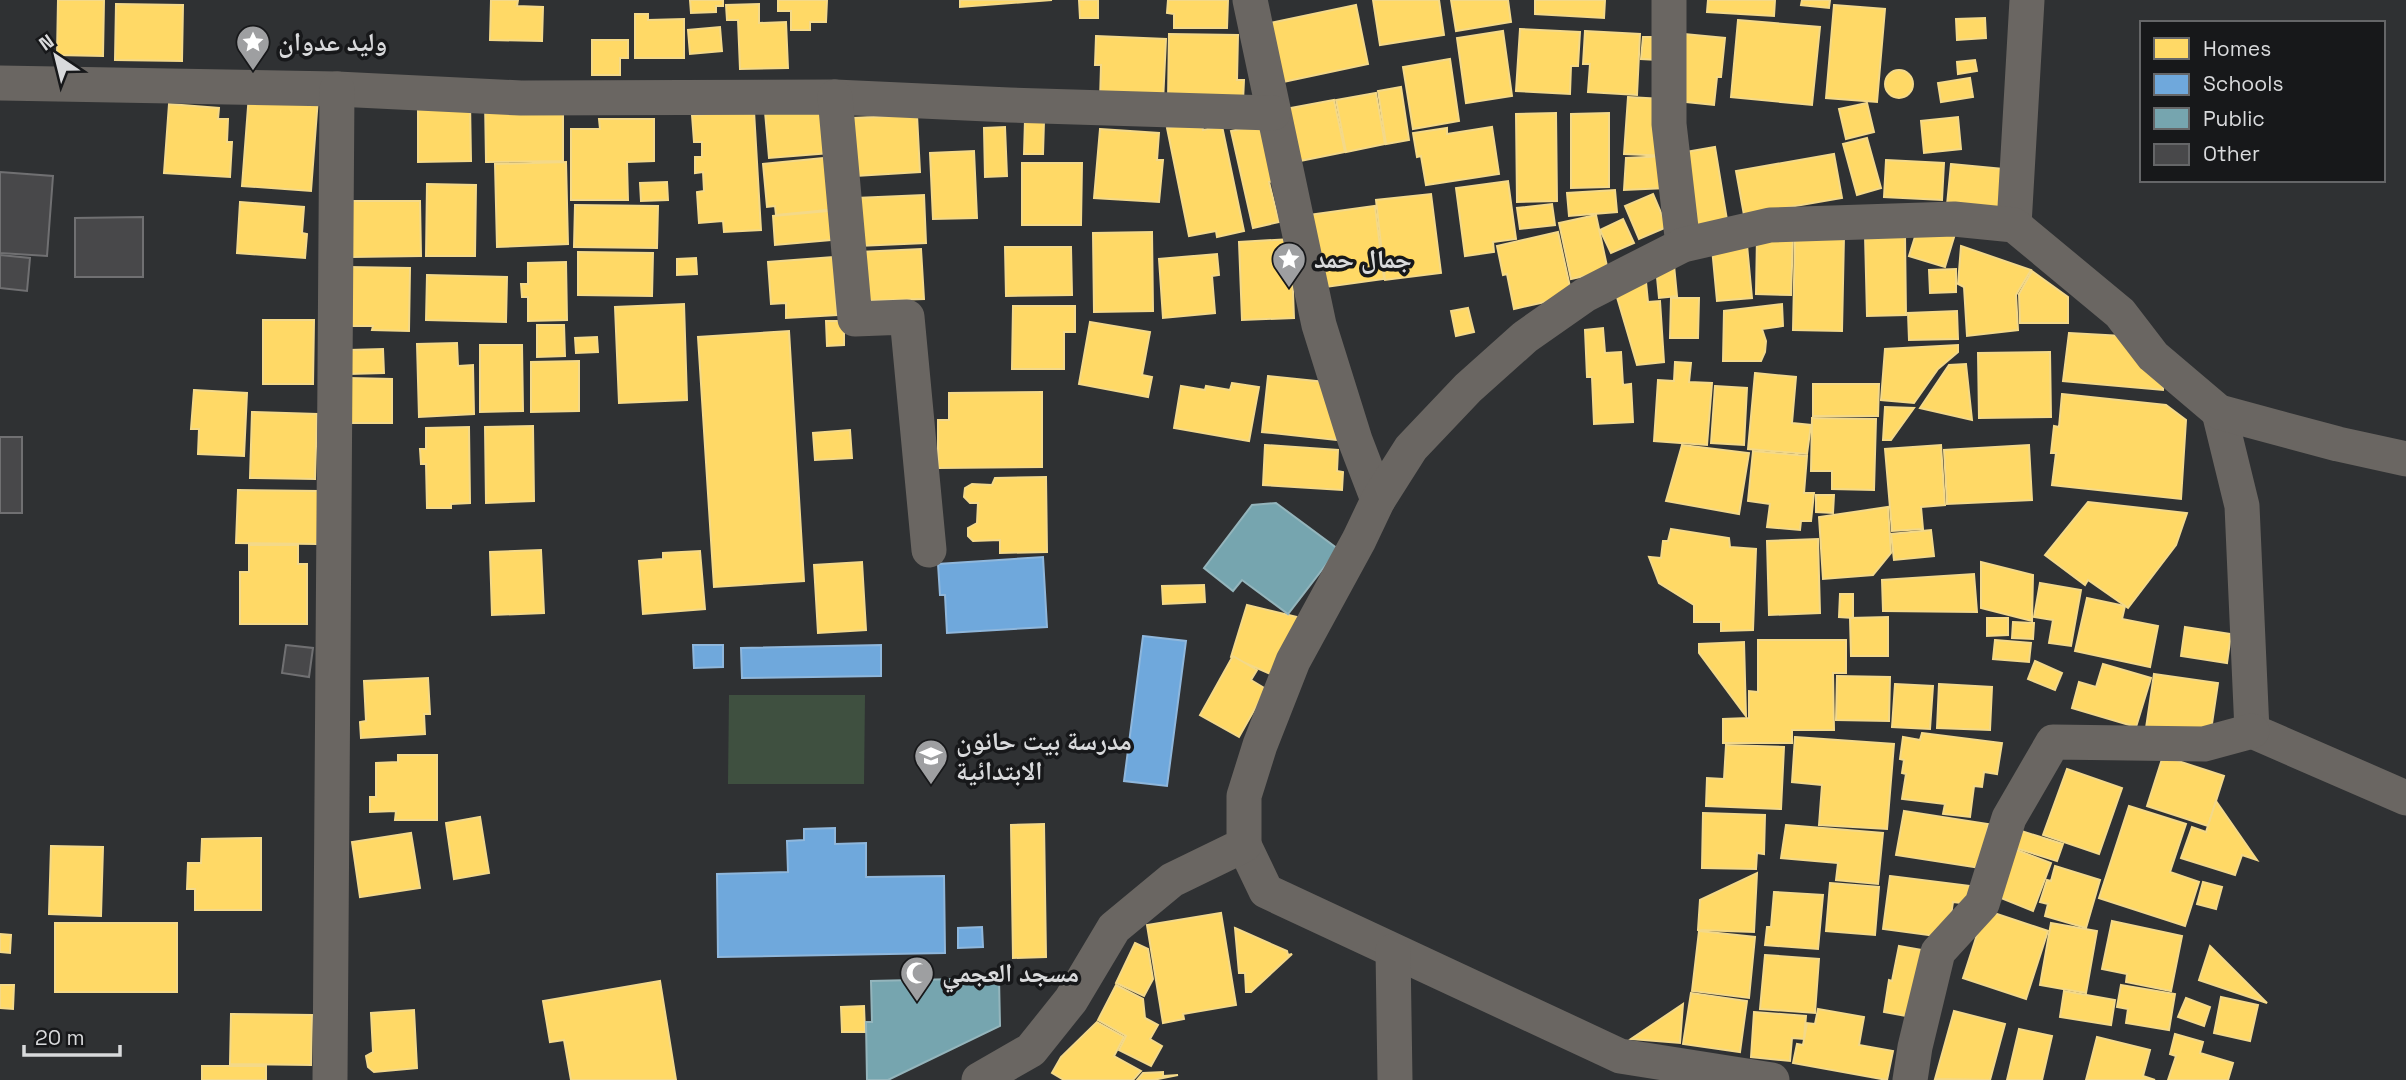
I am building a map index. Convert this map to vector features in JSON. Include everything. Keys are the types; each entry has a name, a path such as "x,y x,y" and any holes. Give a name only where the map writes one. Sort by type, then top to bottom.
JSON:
{"street":[{"path":"1250,0 1319,325 1355,440 1378,500"},
{"path":"1669,0 1669,124 1683,245"},
{"path":"2014,225 2027,0"},
{"path":"0,83 337,89 522,98 835,97 1273,113"},
{"path":"330,1080 337,89"},
{"path":"835,97 855,319 907,317 929,550"},
{"path":"1772,1080 1620,1056 1266,891 1244,845 1244,796 1260,745 1293,660 1378,500 1411,447 1468,388 1525,337 1585,295 1683,245 1770,225 1954,219 2014,225 2120,313 2153,356 2219,412 2406,459"},
{"path":"2219,412 2242,506 2252,731"},
{"path":"1910,1080 1915,1047 1938,952 1982,904 2009,818 2053,742 2204,744 2252,731 2406,798"},
{"path":"979,1080 1031,1051 1072,1000 1114,928 1172,880 1244,845"},
{"path":"1393,951 1395,1080"}],"green space":[{"path":"729,695 865,695 864,784 728,784"}],"building: Homes":[{"path":"58,0 104,0 103,56 57,55"},
{"path":"491,0 518,0 517,6 543,7 542,41 490,40"},
{"path":"690,0 723,0 723,6 716,6 716,12 691,13"},
{"path":"778,0 827,0 826,22 810,22 810,30 791,30 791,11 778,11"},
{"path":"960,0 1052,0 960,7"},
{"path":"1079,0 1098,0 1098,18 1080,18"},
{"path":"1168,0 1228,0 1227,28 1174,28 1174,14 1167,13"},
{"path":"1373,0 1439,0 1444,35 1380,45"},
{"path":"1451,0 1508,0 1511,22 1456,31"},
{"path":"1535,0 1605,0 1604,18 1535,14"},
{"path":"1708,0 1775,0 1774,16 1707,12"},
{"path":"1802,0 1830,0 1829,8 1801,5"},
{"path":"116,4 183,5 182,61 115,60"},
{"path":"759,4 759,23 786,22 788,68 740,69 738,20 727,20 726,5"},
{"path":"1356,5 1368,64 1283,82 1270,23"},
{"path":"1834,5 1885,9 1877,102 1826,98"},
{"path":"635,14 648,14 648,20 684,19 684,58 635,58"},
{"path":"1985,18 1986,38 1957,40 1956,19"},
{"path":"1738,20 1820,27 1812,105 1731,97"},
{"path":"720,27 722,51 690,54 688,30"},
{"path":"1520,29 1580,32 1578,66 1571,66 1570,94 1516,91"},
{"path":"1503,31 1512,96 1466,103 1457,38"},
{"path":"1585,31 1640,34 1637,95 1588,92 1590,64 1583,64"},
{"path":"1169,34 1238,35 1237,80 1244,80 1243,101 1168,101"},
{"path":"1684,34 1725,38 1721,77 1717,77 1714,105 1677,101"},
{"path":"1096,36 1166,39 1163,102 1100,100 1101,65 1095,65"},
{"path":"1643,37 1659,37 1658,60 1641,59"},
{"path":"592,40 628,40 628,58 620,58 620,75 592,75"},
{"path":"1450,59 1459,121 1413,129 1403,67"},
{"path":"1975,60 1977,71 1958,74 1957,62"},
{"path":"1899,70 1909,74 1913,84 1909,94 1899,98 1889,94 1885,84 1889,74"},
{"path":"1970,78 1973,97 1941,102 1938,83"},
{"path":"1401,87 1409,140 1386,144 1378,91"},
{"path":"1376,93 1385,144 1346,152 1336,100"},
{"path":"249,94 318,98 311,191 242,186"},
{"path":"1628,97 1663,99 1668,156 1624,154"},
{"path":"485,100 563,106 563,161 486,162"},
{"path":"764,100 825,100 830,153 769,158"},
{"path":"1334,100 1345,152 1295,162 1285,109"},
{"path":"470,101 471,161 418,162 418,102"},
{"path":"1867,103 1874,132 1846,139 1839,109"},
{"path":"169,104 219,108 218,119 228,119 227,142 232,142 230,177 164,173"},
{"path":"754,111 761,230 724,232 723,221 699,223 697,192 704,191 703,172 695,173 695,157 702,157 702,142 694,142 692,115"},
{"path":"1556,113 1557,201 1517,202 1516,114"},
{"path":"1609,113 1609,187 1571,188 1571,114"},
{"path":"917,115 920,172 856,176 853,118"},
{"path":"1958,117 1961,149 1924,153 1921,121"},
{"path":"599,119 654,119 654,161 627,162 628,200 571,200 571,129 600,129"},
{"path":"1025,120 1044,121 1043,154 1024,154"},
{"path":"1201,121 1203,130 1222,126 1244,231 1217,237 1216,231 1189,236 1167,128"},
{"path":"1262,124 1274,181 1269,182 1279,222 1253,228 1231,131"},
{"path":"1005,127 1007,176 985,177 984,128"},
{"path":"1492,127 1499,174 1426,185 1421,156 1417,157 1413,133 1447,128 1447,134"},
{"path":"1100,129 1159,133 1157,160 1163,160 1159,202 1094,198"},
{"path":"1867,138 1881,188 1857,195 1843,144"},
{"path":"1715,147 1727,220 1686,227 1674,154"},
{"path":"974,151 977,218 933,219 930,153"},
{"path":"1834,154 1842,198 1744,215 1736,171"},
{"path":"1666,156 1667,188 1624,190 1626,158"},
{"path":"833,157 838,209 776,215 775,206 767,207 763,164"},
{"path":"1886,160 1944,163 1942,200 1884,197"},
{"path":"566,162 568,244 497,247 495,164"},
{"path":"1022,163 1082,163 1081,225 1022,225"},
{"path":"1951,164 2003,169 1998,219 1946,215"},
{"path":"1508,181 1516,239 1493,242 1494,252 1465,256 1456,188"},
{"path":"667,182 668,200 641,201 640,183"},
{"path":"427,184 476,185 475,256 426,256"},
{"path":"1615,190 1617,212 1569,216 1567,193"},
{"path":"1431,194 1441,273 1385,280 1376,200"},
{"path":"1653,194 1667,227 1639,239 1625,206"},
{"path":"924,195 926,243 858,246 856,198"},
{"path":"352,201 420,201 421,256 352,257"},
{"path":"240,202 304,207 302,233 307,234 305,258 237,253"},
{"path":"1552,204 1555,225 1520,229 1517,208"},
{"path":"575,205 658,206 657,248 574,247"},
{"path":"1375,206 1384,279 1326,287 1308,215"},
{"path":"839,210 842,239 775,245 773,216"},
{"path":"1596,215 1608,271 1571,279 1559,223"},
{"path":"1623,219 1634,243 1611,253 1600,230"},
{"path":"1919,224 1955,234 1945,267 1909,256"},
{"path":"1152,232 1153,311 1094,312 1093,233"},
{"path":"1558,232 1572,296 1514,309 1507,274 1503,275 1497,246"},
{"path":"1795,235 1844,236 1842,331 1793,330"},
{"path":"1865,235 1905,235 1906,315 1867,316"},
{"path":"1757,236 1793,237 1791,295 1756,294"},
{"path":"1291,239 1294,318 1242,320 1239,242"},
{"path":"1747,245 1752,298 1717,301 1712,248"},
{"path":"1961,246 2031,270 2016,295 2018,330 1967,336 1964,287 1958,284"},
{"path":"1005,247 1071,247 1072,295 1006,296"},
{"path":"921,249 924,299 861,301 859,252"},
{"path":"578,252 653,253 652,296 578,295"},
{"path":"1217,254 1219,275 1212,276 1215,313 1163,318 1159,259"},
{"path":"833,257 837,315 786,318 786,303 771,304 768,262"},
{"path":"696,258 697,274 677,275 677,259"},
{"path":"566,262 567,320 528,321 528,297 522,297 521,284 528,284 528,263"},
{"path":"1674,265 1677,296 1659,298 1656,267"},
{"path":"348,267 410,268 409,331 347,326"},
{"path":"1956,269 1956,292 1930,293 1929,270"},
{"path":"2032,271 2068,297 2068,323 2020,323 2019,294"},
{"path":"427,275 507,277 506,322 426,320"},
{"path":"1646,282 1648,302 1660,301 1664,362 1637,365 1614,287"},
{"path":"1671,298 1699,298 1698,338 1670,338"},
{"path":"684,304 687,400 619,403 615,307"},
{"path":"1782,304 1783,326 1762,329 1766,341 1761,361 1723,361 1724,311"},
{"path":"1013,306 1075,306 1075,332 1064,332 1064,369 1012,369"},
{"path":"1468,308 1474,332 1456,336 1451,311"},
{"path":"1957,311 1958,339 1909,340 1908,313"},
{"path":"263,320 314,320 313,384 263,384"},
{"path":"826,321 844,321 844,345 827,346"},
{"path":"1090,322 1150,332 1142,375 1152,377 1148,397 1079,384"},
{"path":"537,325 564,325 565,356 537,357"},
{"path":"1603,328 1605,353 1621,352 1623,385 1631,384 1633,422 1594,424 1592,377 1587,377 1585,330"},
{"path":"789,331 804,581 714,587 698,337"},
{"path":"2069,333 2123,336 2164,368 2163,390 2063,381"},
{"path":"597,337 598,352 576,353 575,338"},
{"path":"457,343 458,366 473,365 474,414 419,417 417,344"},
{"path":"480,345 522,345 523,411 480,412"},
{"path":"1958,345 1958,352 1938,369 1914,403 1881,400 1885,349"},
{"path":"383,349 384,373 349,374 349,350"},
{"path":"2050,352 2051,417 1979,418 1978,353"},
{"path":"579,361 579,411 531,412 531,362"},
{"path":"1675,362 1691,363 1689,382 1712,383 1707,445 1654,441 1658,380 1674,381"},
{"path":"1966,364 1972,420 1920,408 1949,365"},
{"path":"1755,373 1796,377 1792,423 1811,425 1807,454 1748,449"},
{"path":"1268,376 1325,382 1324,399 1333,400 1338,419 1336,440 1262,432"},
{"path":"348,378 392,379 392,423 348,423"},
{"path":"1232,383 1259,387 1249,441 1174,428 1181,386 1230,390"},
{"path":"1813,384 1879,384 1878,416 1813,416"},
{"path":"1715,386 1747,388 1744,445 1711,443"},
{"path":"194,390 247,393 244,456 198,454 199,429 191,429"},
{"path":"1042,392 1042,467 938,468 938,420 949,420 949,393"},
{"path":"2062,394 2166,405 2186,420 2181,499 2052,485 2056,453 2051,453 2054,426 2059,427"},
{"path":"1885,407 1914,408 1891,440 1883,440"},
{"path":"252,412 317,414 315,479 250,478"},
{"path":"1812,418 1876,419 1874,490 1832,489 1832,471 1811,471"},
{"path":"533,426 534,501 486,503 485,427"},
{"path":"469,427 470,503 451,504 451,508 427,508 426,464 421,464 420,449 426,449 426,428"},
{"path":"850,430 852,458 815,460 813,433"},
{"path":"1265,445 1338,450 1337,471 1343,472 1342,490 1263,485"},
{"path":"1682,445 1749,453 1739,514 1666,501"},
{"path":"1941,445 1945,505 1921,507 1923,529 1892,531 1885,449"},
{"path":"2029,445 2032,500 1947,504 1944,450"},
{"path":"1753,451 1807,456 1804,493 1814,493 1811,521 1801,521 1800,530 1767,527 1770,504 1748,501"},
{"path":"1046,477 1047,552 1000,553 1000,540 973,541 968,536 968,528 977,523 978,503 970,503 964,497 965,488 972,484 992,485 995,478"},
{"path":"238,490 319,491 317,544 236,543"},
{"path":"1816,495 1834,495 1833,513 1816,512"},
{"path":"2088,502 2187,513 2176,545 2128,608 2088,580 2085,585 2045,555"},
{"path":"1888,507 1891,553 1873,575 1823,579 1819,517"},
{"path":"1671,529 1729,538 1730,547 1756,549 1753,630 1721,631 1721,622 1694,622 1694,605 1659,583 1649,557 1661,558 1663,541 1668,541"},
{"path":"1931,530 1934,556 1894,560 1891,534"},
{"path":"1818,539 1820,613 1769,615 1767,541"},
{"path":"249,545 298,545 298,564 307,564 307,624 240,624 240,572 249,572"},
{"path":"541,550 544,613 492,615 490,552"},
{"path":"700,551 705,609 643,614 639,561 663,559 663,553"},
{"path":"862,562 866,630 818,633 814,565"},
{"path":"1981,562 2033,575 2032,621 1981,608"},
{"path":"1974,574 1977,612 1883,611 1882,580"},
{"path":"2040,583 2081,590 2071,646 2049,643 2053,620 2034,617"},
{"path":"1204,585 1205,602 1163,604 1162,586"},
{"path":"1840,594 1853,594 1853,618 1839,617"},
{"path":"2087,598 2125,606 2122,619 2158,626 2150,667 2075,651"},
{"path":"1247,605 1305,619 1275,676 1231,657"},
{"path":"1888,617 1888,656 1851,656 1850,618"},
{"path":"1987,618 2008,618 2008,635 1987,636"},
{"path":"2013,622 2034,623 2033,639 2012,638"},
{"path":"2185,627 2231,634 2227,663 2181,656"},
{"path":"1758,640 1846,640 1846,673 1833,673 1834,730 1792,730 1792,743 1723,743 1723,719 1749,718 1749,691 1758,692"},
{"path":"1995,640 2031,643 2029,662 1993,659"},
{"path":"1744,642 1746,716 1699,653 1699,644"},
{"path":"1233,656 1257,670 1251,680 1266,689 1239,737 1200,715"},
{"path":"2035,661 2062,673 2055,690 2028,679"},
{"path":"2103,664 2151,678 2136,727 2072,708 2079,682 2096,687"},
{"path":"2154,674 2218,683 2210,737 2146,728"},
{"path":"1837,676 1890,677 1889,721 1836,720"},
{"path":"428,678 430,714 424,714 425,734 361,738 360,722 366,721 364,681"},
{"path":"1895,684 1933,686 1930,729 1892,727"},
{"path":"1939,684 1992,687 1990,730 1937,728"},
{"path":"1922,733 2002,743 1997,774 1984,772 1982,787 1974,786 1970,817 1943,814 1945,804 1902,799 1906,774 1902,773 1904,760 1900,759 1903,737 1920,740"},
{"path":"1795,737 1894,744 1887,829 1819,825 1822,785 1792,782"},
{"path":"1726,745 1784,747 1781,809 1706,806 1707,778 1724,779"},
{"path":"398,755 437,755 437,820 395,820 396,811 370,812 370,797 376,797 376,763 398,762"},
{"path":"2163,756 2224,776 2208,826 2147,806"},
{"path":"2067,769 2122,788 2099,854 2043,835"},
{"path":"2216,801 2257,860 2242,855 2235,875 2181,858 2192,827 2206,832"},
{"path":"2129,806 2186,824 2170,872 2199,882 2185,926 2099,898"},
{"path":"1904,811 1988,824 1981,868 1896,855"},
{"path":"1703,813 1765,815 1764,854 1757,853 1756,869 1702,868"},
{"path":"480,817 489,873 454,879 446,823"},
{"path":"1044,824 1046,957 1013,958 1011,825"},
{"path":"1786,825 1883,833 1878,884 1836,880 1838,863 1781,858"},
{"path":"2015,829 2063,844 2057,861 2009,846"},
{"path":"411,833 420,888 360,897 352,842"},
{"path":"261,838 261,910 195,910 195,889 187,889 188,863 201,863 202,839"},
{"path":"51,846 103,847 101,916 49,914"},
{"path":"2009,847 2051,863 2033,911 1991,894"},
{"path":"2055,866 2100,880 2086,928 2045,916 2048,904 2040,902"},
{"path":"1757,873 1754,932 1698,930 1700,900"},
{"path":"1890,876 1971,886 1969,904 1953,902 1949,928 1943,937 1883,929"},
{"path":"2203,882 2222,887 2216,909 2197,904"},
{"path":"1830,883 1879,887 1875,935 1826,931"},
{"path":"1774,892 1823,895 1818,949 1765,945 1767,927 1771,927"},
{"path":"1985,910 2048,931 2026,999 1963,978"},
{"path":"1221,913 1236,1005 1183,1014 1184,1019 1163,1023 1147,925"},
{"path":"2112,921 2182,936 2171,991 2126,982 2127,974 2102,969"},
{"path":"55,923 177,923 177,992 55,992"},
{"path":"2051,923 2097,931 2086,993 2040,985"},
{"path":"1235,928 1287,951 1288,955 1292,954 1251,992 1246,992 1245,973 1239,973"},
{"path":"1699,931 1755,937 1749,998 1692,991"},
{"path":"0,934 11,935 10,953 0,952"},
{"path":"1135,943 1148,949 1153,979 1144,996 1116,983"},
{"path":"1899,946 1928,951 1917,1018 1884,1012 1889,980 1892,981"},
{"path":"2210,946 2267,1003 2199,980"},
{"path":"1765,955 1819,959 1815,1013 1760,1009"},
{"path":"660,981 676,1080 571,1080 564,1040 550,1042 543,1001"},
{"path":"0,985 14,985 13,1009 0,1008"},
{"path":"1116,985 1143,999 1145,1018 1158,1025 1150,1039 1162,1046 1151,1066 1119,1050 1126,1036 1098,1020"},
{"path":"2121,985 2175,994 2169,1030 2126,1023 2128,1009 2117,1007"},
{"path":"2064,991 2115,1000 2111,1025 2060,1017"},
{"path":"1691,993 1747,1001 1740,1052 1683,1044"},
{"path":"2221,997 2258,1005 2250,1041 2214,1033"},
{"path":"2186,998 2210,1007 2204,1026 2178,1017"},
{"path":"1683,1004 1680,1043 1631,1039"},
{"path":"864,1006 865,1032 842,1032 841,1007"},
{"path":"1818,1009 1864,1017 1859,1045 1893,1051 1887,1080 1793,1063 1797,1044 1803,1045 1807,1023 1815,1024"},
{"path":"414,1010 417,1068 374,1072 368,1067 366,1056 373,1052 371,1013"},
{"path":"1954,1011 2005,1024 1990,1080 1935,1079"},
{"path":"1754,1012 1806,1016 1804,1039 1792,1038 1790,1061 1751,1057"},
{"path":"231,1014 312,1015 311,1065 230,1064"},
{"path":"1097,1022 1124,1037 1114,1056 1141,1071 1133,1080 1064,1080 1052,1073 1061,1057"},
{"path":"2019,1029 2052,1036 2042,1080 2007,1080"},
{"path":"2175,1034 2203,1042 2200,1053 2233,1063 2228,1080 2168,1080 2176,1056 2170,1054"},
{"path":"2097,1037 2150,1050 2143,1076 2155,1080 2086,1080"},
{"path":"202,1066 266,1066 266,1080 202,1080"},
{"path":"1163,1072 1163,1076 1178,1075 1137,1080 1143,1073"}],"building: Schools":[{"path":"1043,557 1047,627 947,633 945,595 940,595 938,564"},
{"path":"1143,636 1186,641 1167,786 1124,781"},
{"path":"693,645 723,645 723,667 694,668"},
{"path":"881,645 881,676 742,678 741,648"},
{"path":"835,828 835,844 866,843 866,877 944,876 945,953 718,957 717,874 788,872 787,841 804,840 804,829"},
{"path":"982,927 983,947 958,948 958,928"}],"building: Public":[{"path":"1276,503 1338,549 1288,614 1242,580 1233,591 1204,568 1252,505"},
{"path":"999,978 1000,1026 888,1080 867,1080 866,1022 872,1022 871,981"}],"building: Other":[{"path":"0,172 53,176 47,256 0,253"},
{"path":"143,217 143,277 75,277 75,218"},
{"path":"0,255 30,258 27,291 0,288"},
{"path":"0,437 22,437 22,513 0,513"},
{"path":"286,645 313,648 309,677 282,673"}],"place":[{"name":"وليد عدوان","path":"253,72"},
{"name":"جمال حمد","path":"1289,289"},
{"name":"مدرسة بيت حانون الابتدائية","path":"931,786"},
{"name":"مسجد العجمي","path":"917,1003"}]}
